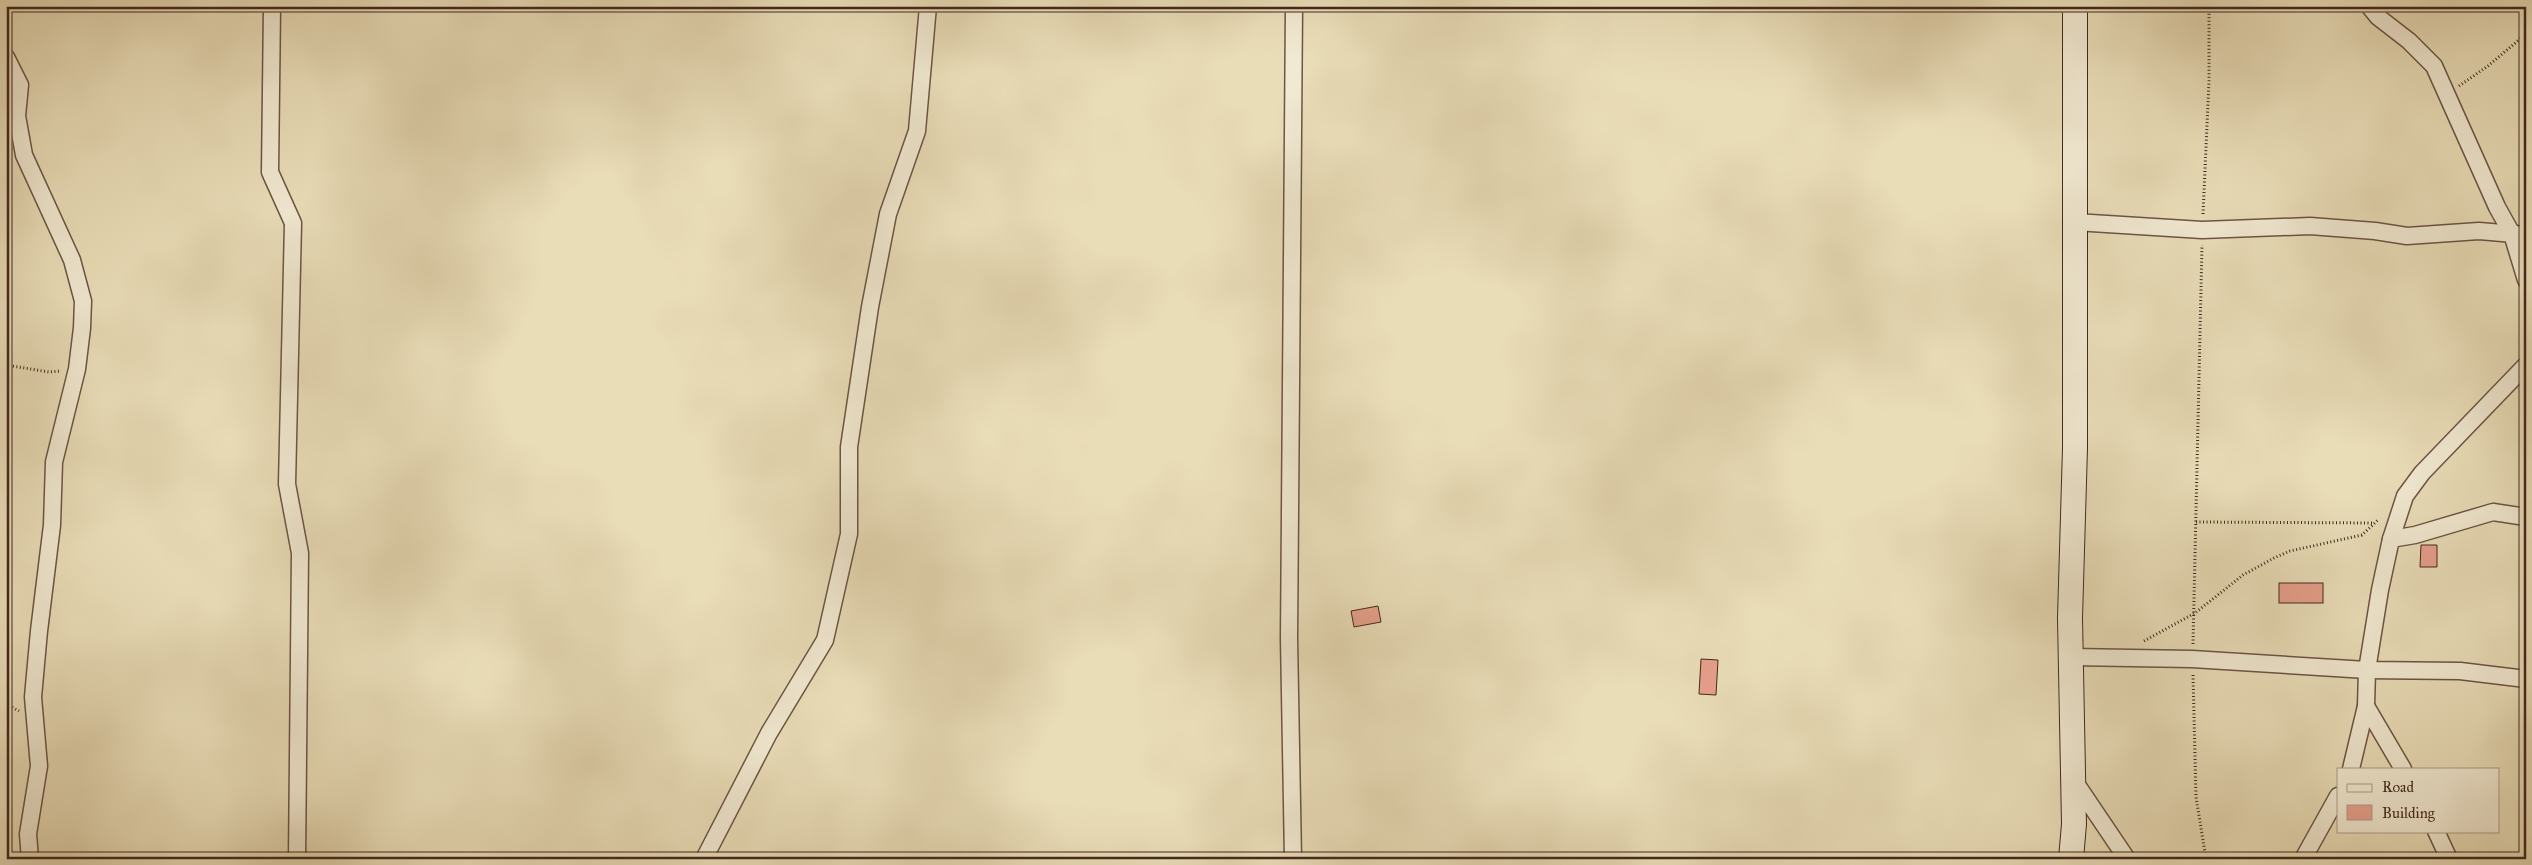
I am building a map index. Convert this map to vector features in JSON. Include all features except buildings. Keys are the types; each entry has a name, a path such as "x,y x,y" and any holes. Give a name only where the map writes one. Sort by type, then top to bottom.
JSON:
{"street":[{"path":"272,6 270,172 293,223 287,484 300,553 297,859"},
{"path":"704,859 769,733 824,640 827,631 849,534 849,447 870,307 888,214 917,131 928,6"},
{"path":"1293,859 1289,638 1294,6"},
{"path":"2071,859 2074,824 2071,657 2076,448 2075,6"},
{"path":"2369,6 2378,18 2409,41 2434,66 2497,206 2519,235 2526,280"},
{"path":"6,58 20,84 16,116 18,135 24,155 55,218 72,260 83,301 82,328 76,369 54,462 52,525 38,631 34,697 38,766 28,834 30,859"},
{"path":"2075,222 2202,230 2310,226 2375,231 2407,236 2480,231 2519,235"},
{"path":"2351,768 2366,706 2367,670 2391,539 2406,496 2422,473 2526,366"},
{"path":"2391,539 2415,536 2492,512 2526,517"},
{"path":"2071,657 2192,659 2367,670 2460,671 2526,679"},
{"path":"2366,706 2402,768"},
{"path":"2073,779 2127,859"},
{"path":"2303,859 2337,798"},
{"path":"2436,832 2449,859"}],"path":[{"path":"2206,859 2196,797 2192,659 2195,613 2202,230 2209,81 2209,6"},
{"path":"2446,94 2488,66 2526,34"},
{"path":"6,365 49,372 76,369"},
{"path":"2113,658 2195,613 2243,575 2274,558 2290,552 2362,536 2381,517"},
{"path":"2196,522 2375,523 2391,539"}]}
